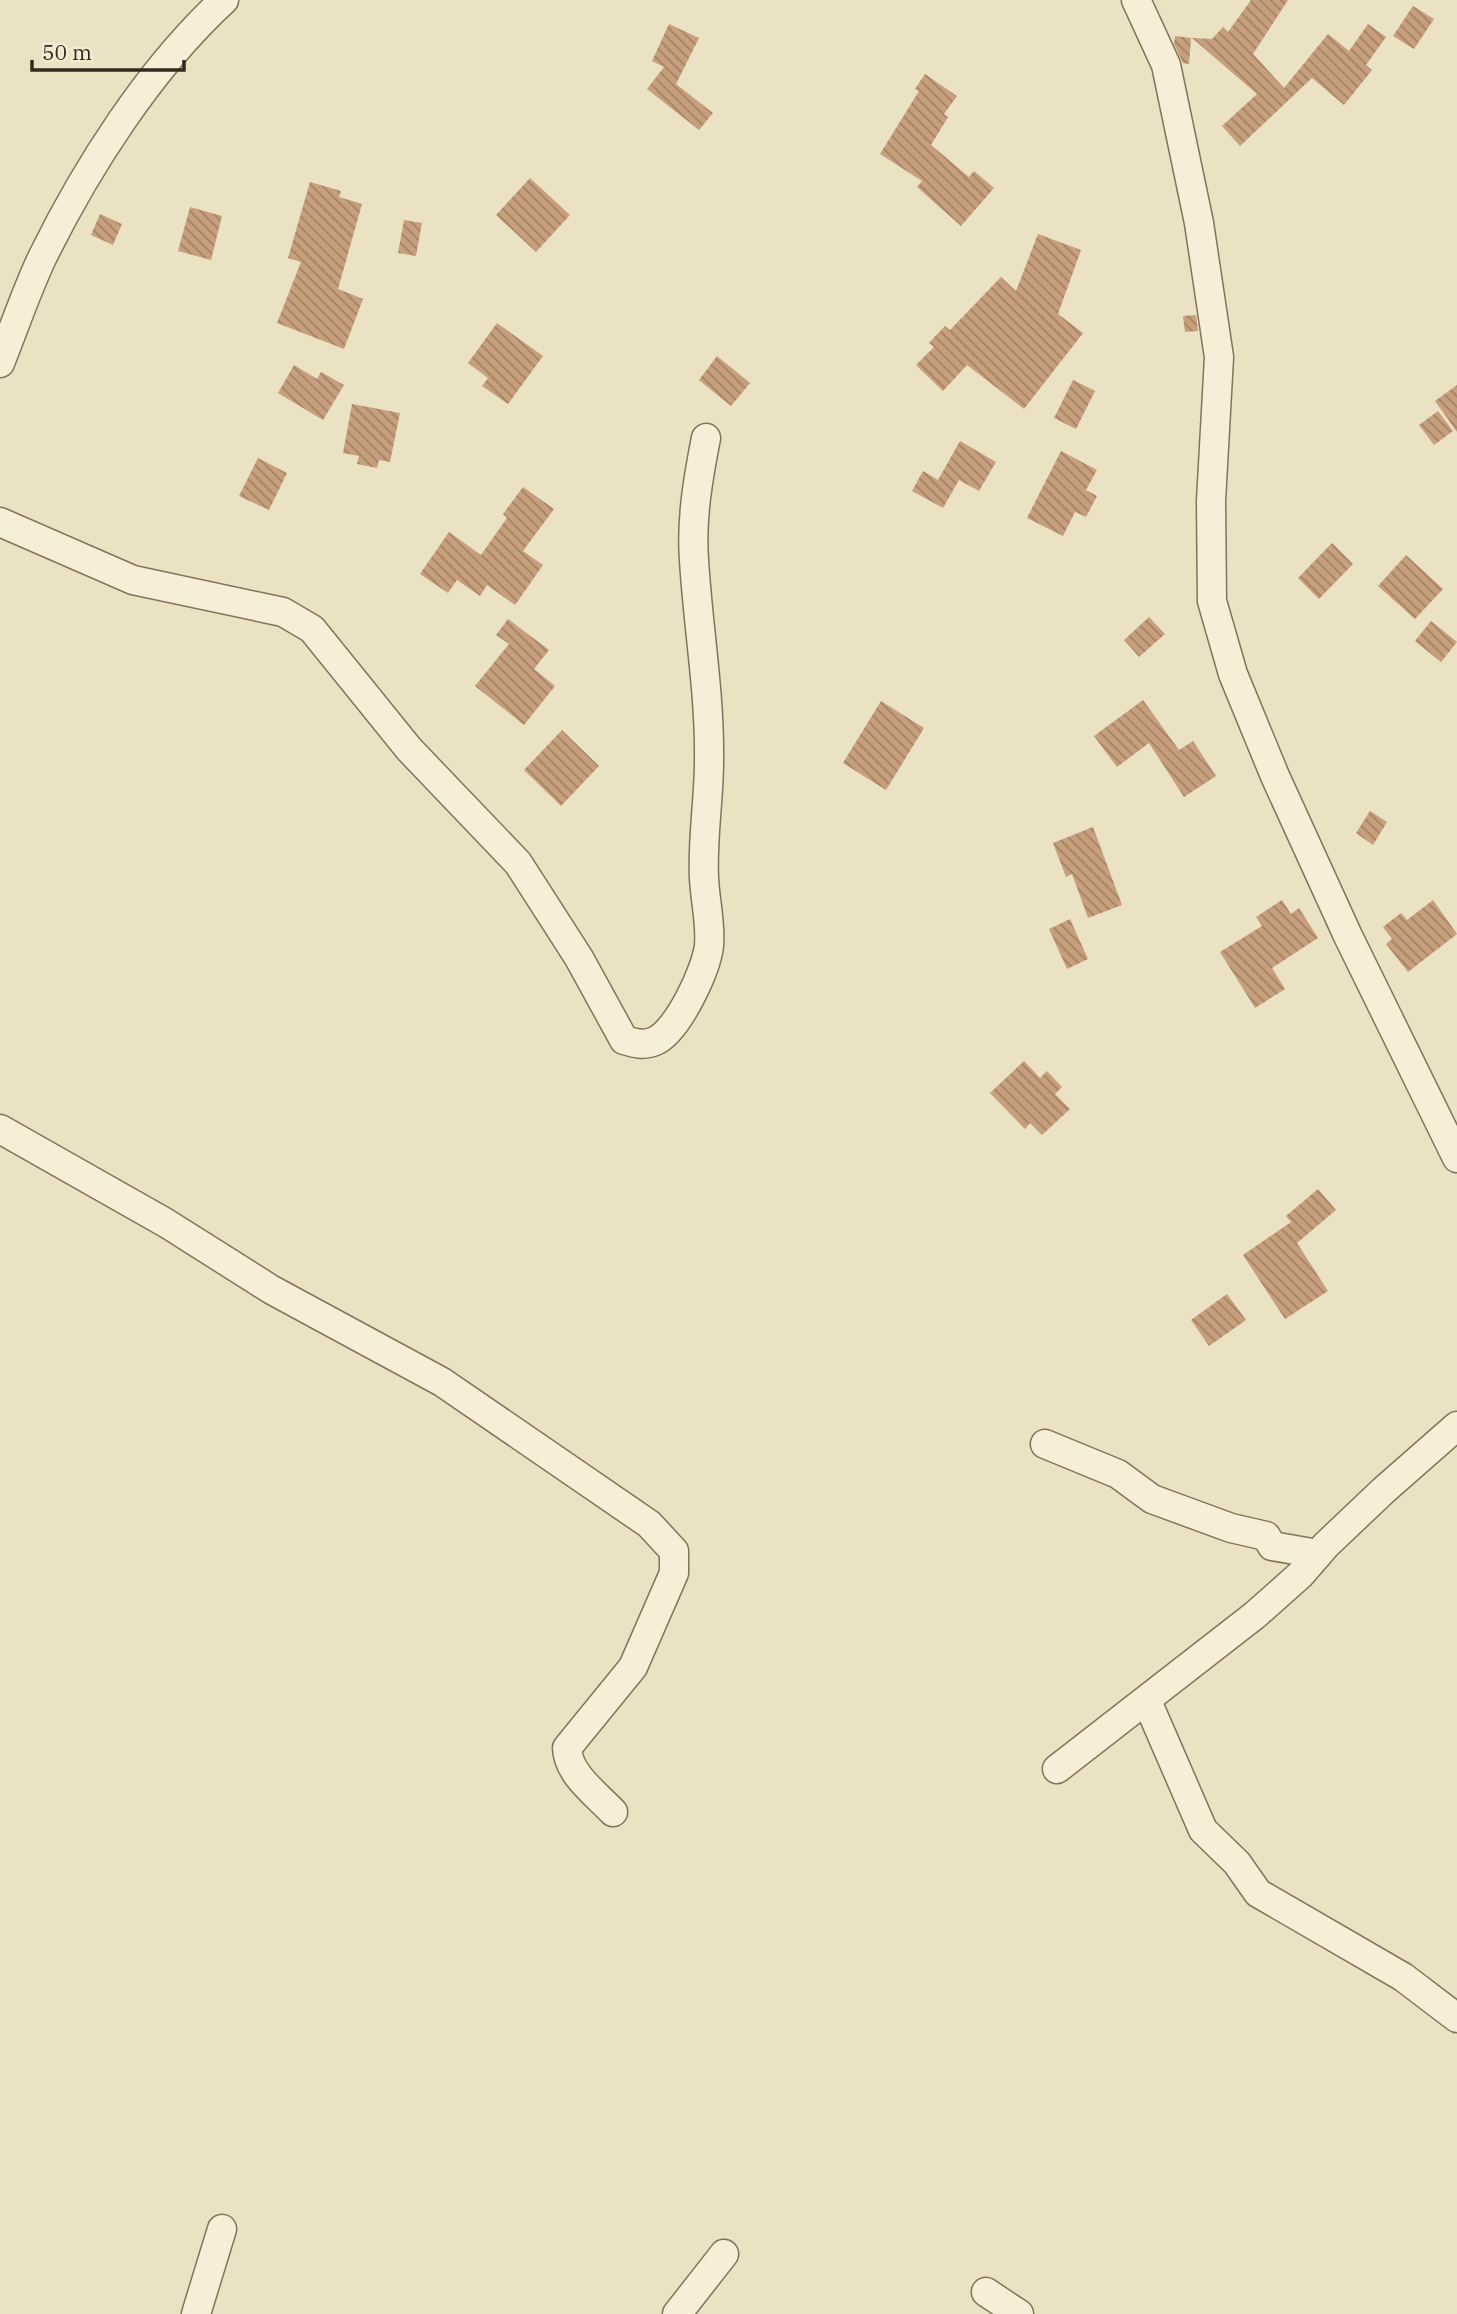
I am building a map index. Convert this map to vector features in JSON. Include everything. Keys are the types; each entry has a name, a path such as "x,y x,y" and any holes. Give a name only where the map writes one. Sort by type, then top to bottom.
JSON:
{"street":[{"path":"0,363 42,259 97,156 193,29 224,0"},
{"path":"1136,0 1166,65 1199,223 1219,357 1211,501 1212,601 1233,674 1275,776 1348,936 1457,1158"},
{"path":"0,522 133,580 283,612 312,629 409,749 518,863 579,958 624,1041 642,1044 657,1041 673,1023 698,982 709,948 710,917 704,878 709,762 706,671 694,559 695,496 706,438"},
{"path":"0,1129 166,1223 272,1290 442,1382 649,1524 674,1551 674,1573 633,1667 567,1748 567,1760 613,1812"},
{"path":"1057,1769 1255,1615 1457,1426"},
{"path":"1045,1444 1118,1474 1152,1499 1231,1528 1266,1536 1272,1546 1318,1554"},
{"path":"1147,1701 1203,1830 1237,1863 1258,1893 1403,1977 1457,2018"},
{"path":"196,2314 222,2230"},
{"path":"677,2314 724,2254"},
{"path":"986,2292 1018,2314"}],"building":[{"path":"1251,0 1288,0 1253,54 1284,88 1328,34 1349,51 1368,24 1386,37 1366,65 1372,70 1344,105 1312,78 1240,146 1222,126 1257,94 1192,38 1212,39 1223,27 1228,32"},
{"path":"1413,6 1434,19 1414,49 1393,36"},
{"path":"669,24 699,38 676,84 713,113 699,130 647,89 664,67 652,61"},
{"path":"1175,36 1191,38 1189,64 1183,63 1174,44"},
{"path":"925,74 957,96 944,114 948,117 931,145 969,177 974,171 994,188 961,226 917,187 922,181 880,154 919,91 915,89"},
{"path":"530,178 570,215 536,252 496,215"},
{"path":"310,182 341,191 339,197 362,204 338,289 363,299 344,349 277,323 301,262 288,258"},
{"path":"190,207 222,216 211,260 178,251"},
{"path":"100,214 122,224 113,245 91,235"},
{"path":"404,220 422,223 416,256 398,253"},
{"path":"1038,234 1081,250 1058,314 1083,333 1024,409 967,365 943,391 916,365 934,347 929,343 945,326 950,330 1001,277 1016,291"},
{"path":"1196,315 1198,331 1185,332 1183,316"},
{"path":"497,323 543,356 508,404 482,386 488,378 468,363"},
{"path":"717,356 750,383 731,406 699,380"},
{"path":"294,365 317,379 321,372 344,385 323,420 278,393"},
{"path":"1073,380 1095,391 1076,429 1054,418"},
{"path":"1457,385 1457,432 1435,401"},
{"path":"352,404 400,413 390,462 379,460 377,468 357,464 359,456 343,453"},
{"path":"1438,411 1453,431 1434,445 1419,425"},
{"path":"960,441 996,462 979,491 959,480 943,508 912,491 923,471 938,480"},
{"path":"1061,451 1097,470 1086,490 1097,496 1086,517 1075,512 1063,536 1027,518"},
{"path":"258,458 287,473 269,510 239,496"},
{"path":"523,487 554,509 523,551 543,565 515,605 487,585 480,596 457,580 448,593 420,574 449,532 481,555 507,518 503,514"},
{"path":"1332,543 1353,564 1319,599 1298,578"},
{"path":"1406,555 1443,589 1415,619 1378,586"},
{"path":"1149,617 1165,634 1139,657 1124,640"},
{"path":"508,619 549,650 534,669 555,686 524,725 475,686 509,644 496,635"},
{"path":"1431,621 1457,642 1441,662 1415,641"},
{"path":"1143,700 1179,750 1193,741 1216,776 1184,797 1149,743 1117,767 1094,736"},
{"path":"881,701 924,728 886,790 843,763"},
{"path":"562,730 599,766 561,806 524,770"},
{"path":"1370,811 1387,822 1373,845 1356,833"},
{"path":"1093,827 1122,905 1088,918 1072,874 1066,877 1053,843"},
{"path":"1282,900 1291,914 1299,908 1318,938 1272,968 1285,989 1255,1008 1220,952 1262,926 1256,917"},
{"path":"1433,900 1457,934 1408,972 1386,944 1392,939 1383,927 1401,913 1407,920"},
{"path":"1070,919 1088,959 1067,969 1049,929"},
{"path":"1024,1061 1040,1078 1047,1071 1062,1087 1055,1094 1070,1109 1042,1135 1030,1123 1025,1129 990,1093"},
{"path":"1318,1189 1336,1210 1297,1243 1328,1291 1285,1319 1243,1255 1291,1222 1286,1216"},
{"path":"1227,1294 1246,1320 1209,1346 1191,1320"}]}
